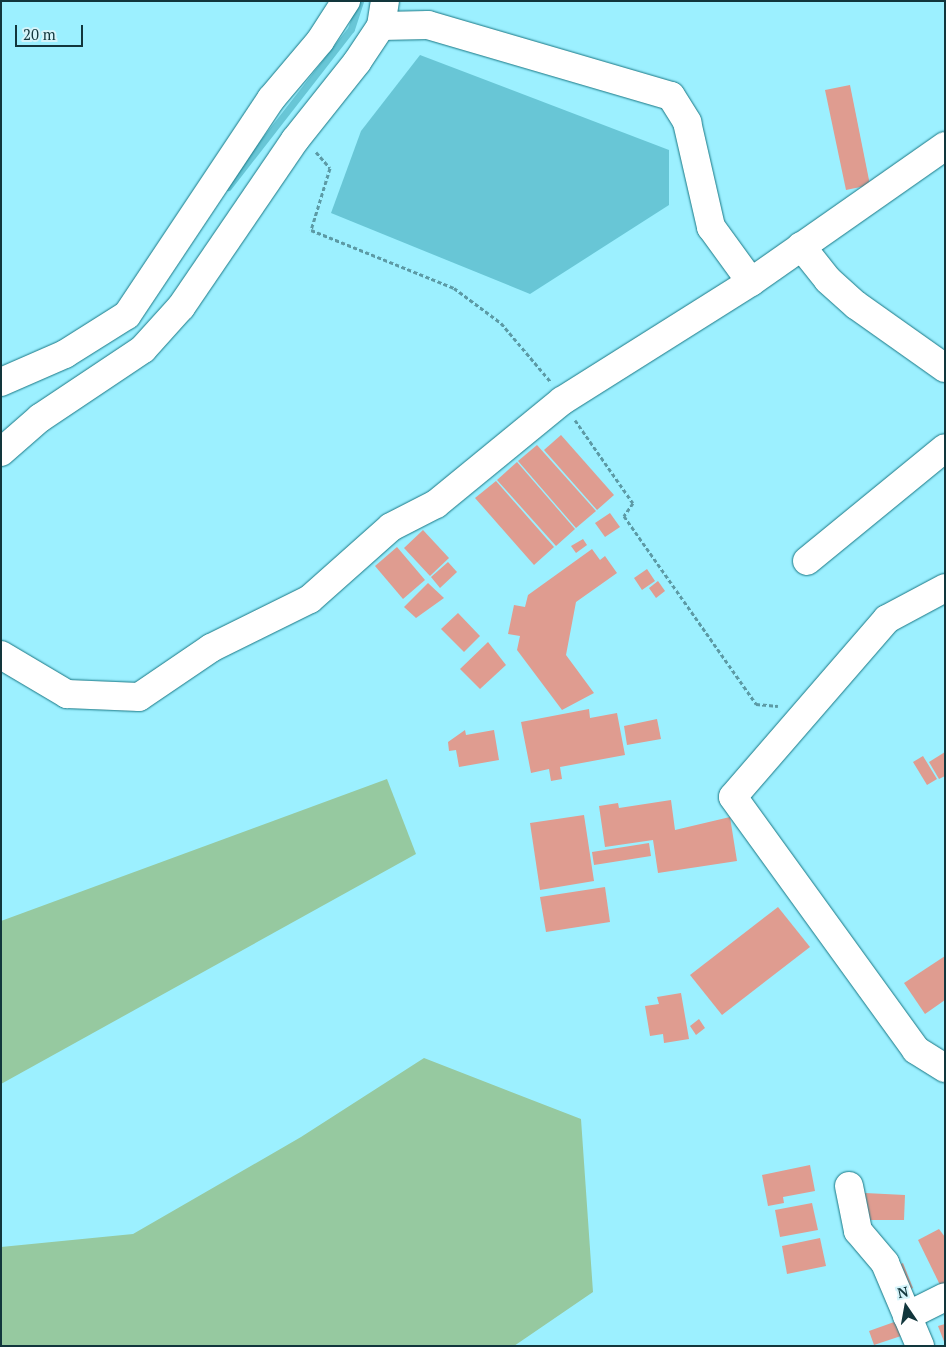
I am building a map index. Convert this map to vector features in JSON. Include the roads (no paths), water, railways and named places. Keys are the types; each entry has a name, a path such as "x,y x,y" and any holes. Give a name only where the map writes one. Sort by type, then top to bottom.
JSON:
{"street":[{"path":"1,383 65,354 127,314 271,99 320,41 346,1"},
{"path":"1,452 40,418 143,349 181,307 383,14 428,25 671,96 688,122 710,227 751,282"},
{"path":"1,654 67,694 139,698 211,648 310,599 391,527 436,504 562,401 751,282 945,146"},
{"path":"801,246 828,280 856,305 945,368"},
{"path":"1,383 40,381 100,358 143,349"},
{"path":"807,561 945,448"},
{"path":"945,588 887,619 733,798 916,1050 945,1068"},
{"path":"849,1186 858,1231 885,1263 920,1346"},
{"path":"907,1316 945,1297"}],"water":[{"path":"420,55 669,150 669,205 530,294 331,213 361,131"}],"waterway":[{"path":"228,187 351,29 360,1"}]}
